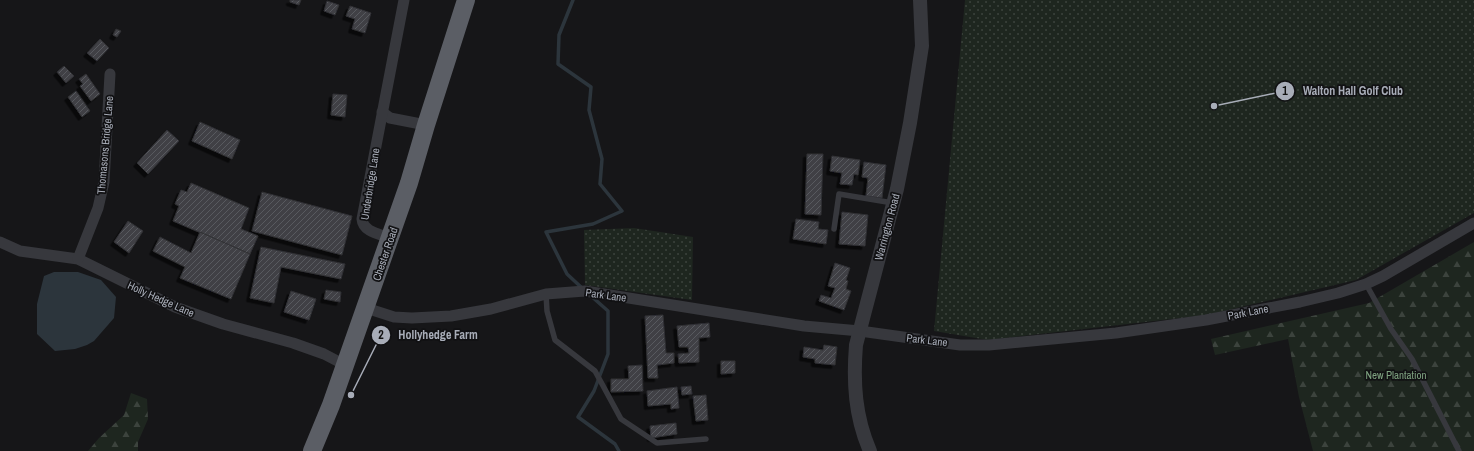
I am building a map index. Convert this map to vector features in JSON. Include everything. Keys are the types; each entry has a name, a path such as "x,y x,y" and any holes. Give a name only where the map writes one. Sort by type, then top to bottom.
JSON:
{"highway":[{"name":"Chester Road","path":"448,54 462,0"},
{"name":"Chester Road","path":"312,451 331,405 409,183 466,0"}],"street":[{"name":"Underbridge Lane","path":"390,238 368,230 362,219 404,0"},
{"name":"Warrington Road","path":"870,451 861,426 856,400 854,363 856,345 893,203 910,123 922,46 920,0"},
{"name":"Thomasons Bridge Lane","path":"78,259 98,208 104,182 110,74"},
{"path":"382,112 390,118 426,125"},
{"name":"Park Lane","path":"366,308 394,317 412,318 451,316 491,309 546,294 585,291 804,326 860,331 960,344 989,345 1116,333 1206,320 1300,302 1338,293 1366,284 1402,266 1474,223"},
{"name":"Holly Hedge Lane","path":"0,242 20,251 78,259 175,307 223,324 293,343 324,354 345,365"}],"lane":[{"path":"834,229 839,194 893,203"},
{"path":"1366,284 1391,329 1412,359 1459,451"},
{"path":"546,294 547,311 555,340 595,371 621,420 657,443 706,440"}],"green space":[{"path":"965,0 1474,0 1474,213 1356,280 1207,315 988,340 934,331"},
{"path":"634,228 693,237 692,300 585,285 584,230"},
{"name":"New Plantation","path":"1474,242 1474,451 1313,451 1299,397 1288,339 1215,355 1211,339 1369,303"},
{"path":"131,393 147,399 148,419 138,442 138,451 88,451 99,438 124,415"}],"shaded area":[{"path":"54,272 78,272 101,280 116,297 114,318 94,341 87,345 75,349 55,351 37,334 37,304 44,276"}],"building":[{"path":"290,0 301,0 299,5 290,2"},
{"path":"327,1 339,5 335,15 324,11"},
{"path":"350,6 371,13 365,33 352,29 355,19 346,16"},
{"path":"116,29 121,31 117,37 113,35"},
{"path":"100,39 109,48 97,61 87,53"},
{"path":"64,66 74,76 66,83 57,72"},
{"path":"86,74 100,94 91,101 80,86 83,84 79,79"},
{"path":"76,91 90,111 82,117 68,97"},
{"path":"333,94 347,95 345,117 331,115"},
{"path":"200,122 240,140 232,159 192,141"},
{"path":"167,130 179,141 148,174 137,163"},
{"path":"807,154 823,154 821,215 805,214"},
{"path":"832,156 860,160 858,175 854,174 852,185 840,184 842,173 830,171"},
{"path":"864,162 886,165 882,198 866,196 868,178 862,177"},
{"path":"191,183 249,208 241,229 258,236 250,254 173,221 179,206 175,204 181,190 187,192"},
{"path":"262,192 352,216 342,255 252,231"},
{"path":"842,212 868,215 865,246 839,244"},
{"path":"796,219 819,222 818,229 828,230 826,244 793,239"},
{"path":"128,221 143,231 129,253 114,242"},
{"path":"200,232 250,254 231,299 180,278 185,267 153,251 160,237 191,253"},
{"path":"261,247 345,264 341,279 281,267 274,303 250,298"},
{"path":"835,263 850,268 846,280 848,281 846,289 851,291 844,310 819,301 821,295 831,298 835,288 828,286"},
{"path":"326,290 341,292 340,302 324,299"},
{"path":"291,291 316,299 309,320 284,312"},
{"path":"663,315 666,353 674,353 674,363 657,365 658,378 648,378 645,316"},
{"path":"709,323 710,337 699,338 699,362 679,363 678,354 689,353 688,347 679,347 677,326"},
{"path":"824,345 837,347 835,365 815,363 815,359 803,357 804,347 823,350"},
{"path":"721,361 735,361 735,373 721,374"},
{"path":"642,365 643,391 611,392 611,379 629,379 628,366"},
{"path":"691,386 692,394 682,395 681,387"},
{"path":"677,387 679,408 671,409 671,404 648,406 647,391"},
{"path":"706,395 708,420 696,421 693,396"},
{"path":"676,423 677,434 651,438 650,426"}],"waterway":[{"path":"573,0 559,35 558,64 591,87 589,110 602,159 600,184 622,211 593,224 546,232 567,274 582,288"},
{"path":"590,295 608,311 608,354 594,391 578,417 615,444 619,451"}],"place":[{"name":"Walton Hall Golf Club","path":"1214,106"},
{"name":"Hollyhedge Farm","path":"351,395"}]}
